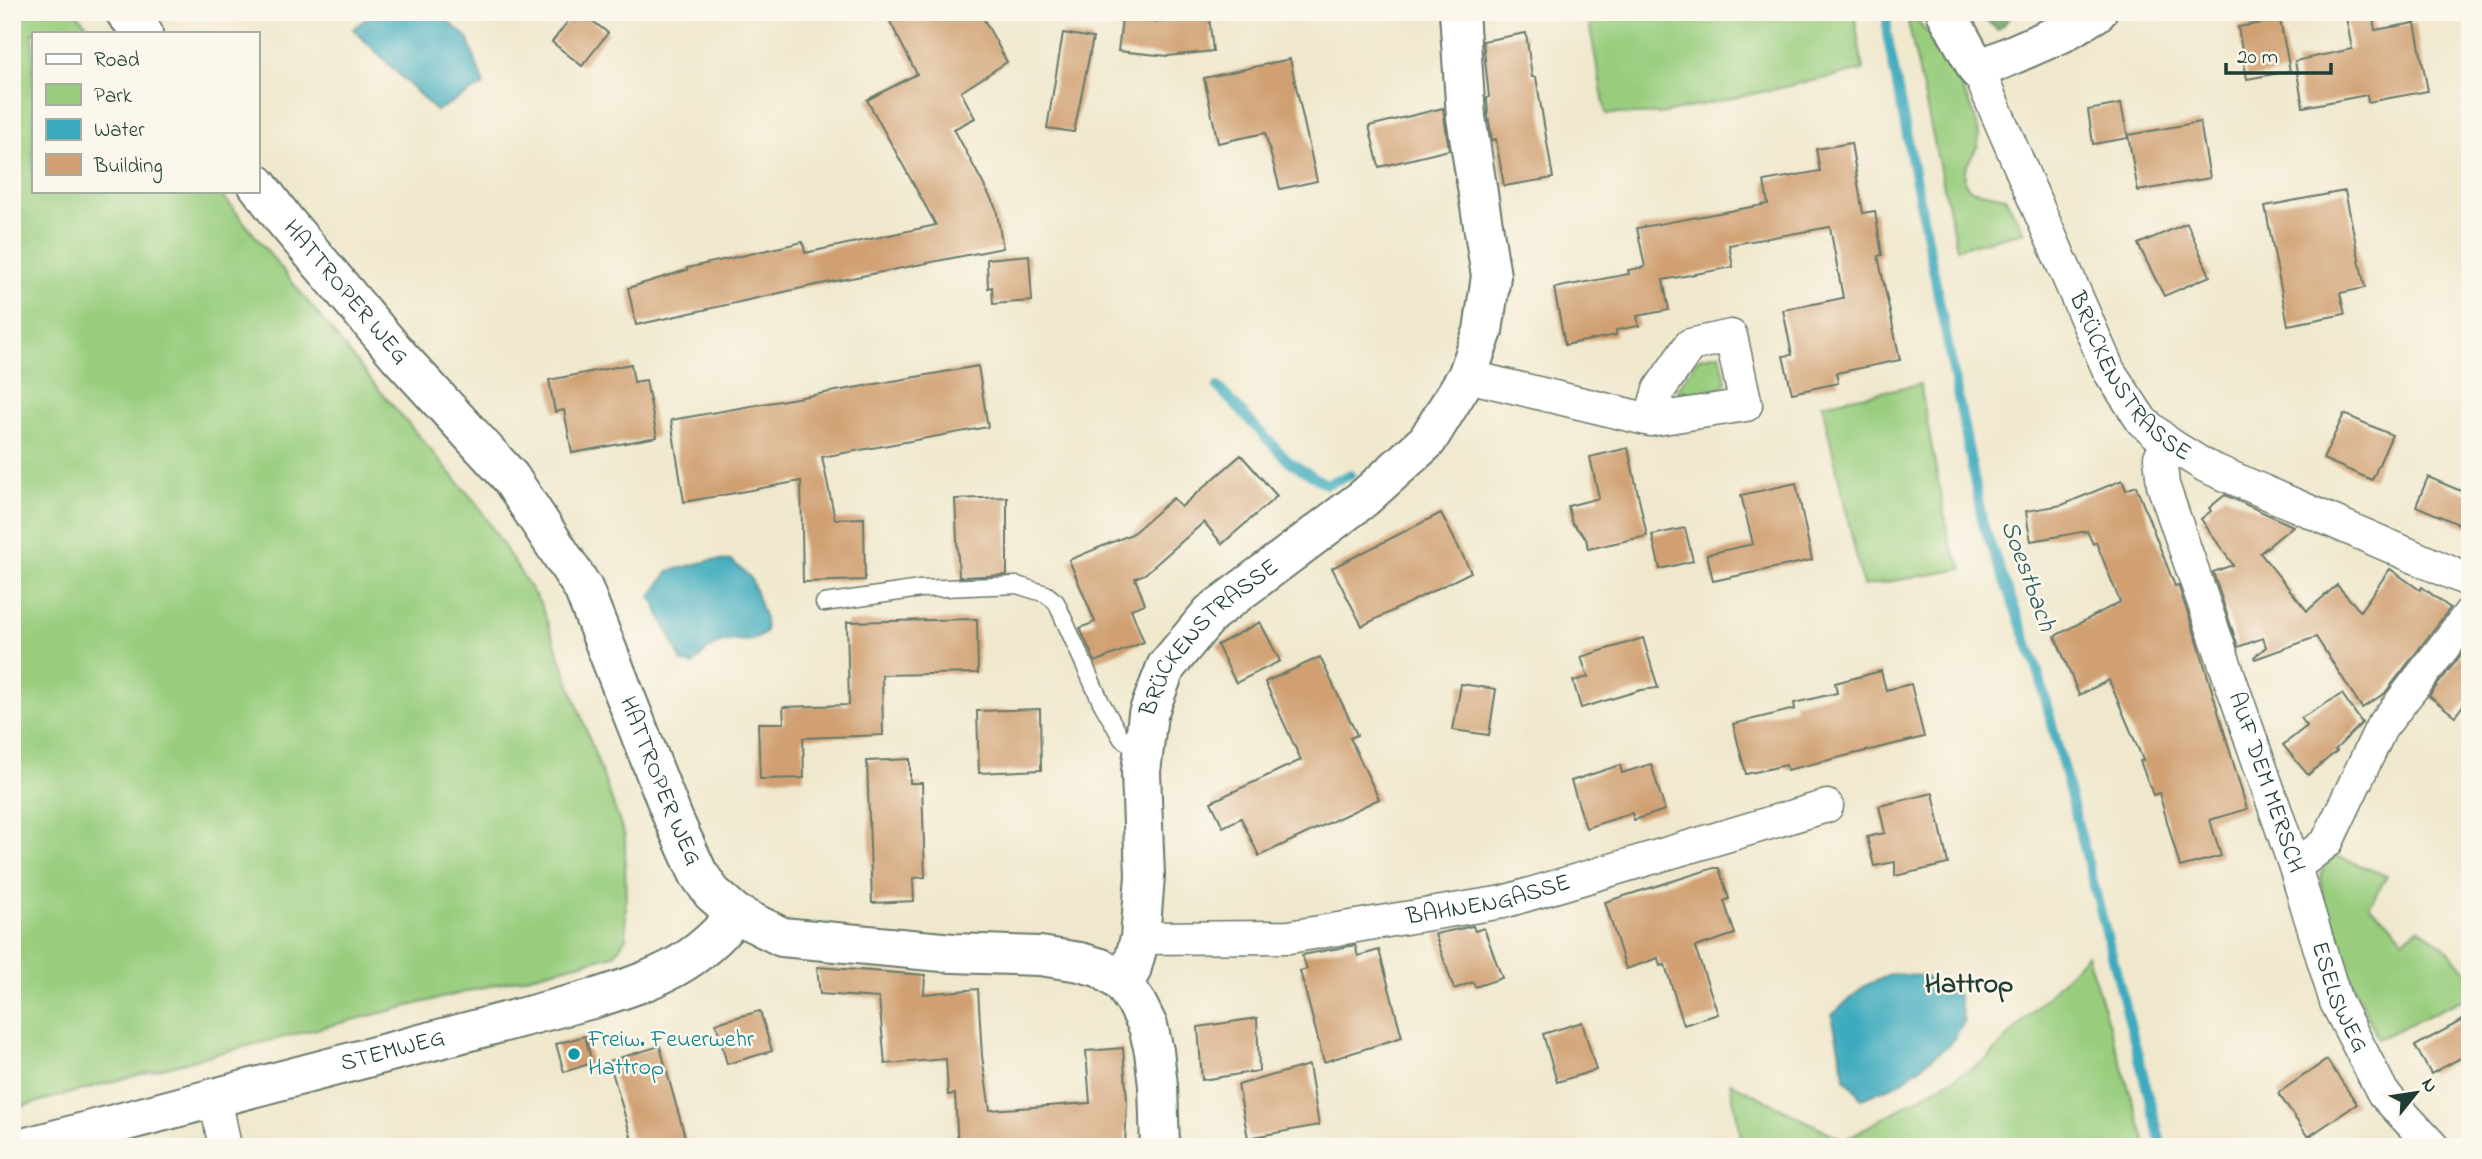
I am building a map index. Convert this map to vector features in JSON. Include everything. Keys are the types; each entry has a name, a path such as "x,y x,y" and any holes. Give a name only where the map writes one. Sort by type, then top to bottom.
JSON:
{"street":[{"path":"125,12 142,32"},
{"name":"BRÜCKENSTRASSE","path":"1122,983 1131,971 1140,938 1145,876 1141,772 1147,713 1166,667 1211,613 1364,498 1427,441 1467,376 1483,331 1491,276 1466,117 1460,12"},
{"name":"BRÜCKENSTRASSE","path":"1946,12 1978,70 2109,371 2142,421 2168,443 2205,466 2470,581"},
{"path":"1978,70 2062,33 2097,12"},
{"name":"HATTROPER WEG","path":"259,187 399,356 510,477 583,588 673,818 698,873 712,892 736,914 782,937 953,953 1040,956 1101,968 1122,983 1148,1026 1158,1086 1160,1147"},
{"path":"1467,376 1650,420"},
{"name":"AUF DEM MERSCH","path":"2168,443 2160,457 2163,485 2295,867 2327,842 2381,728 2470,613"},
{"name":"BAHNENGASSE","path":"1140,938 1289,937 1503,902 1827,806"},
{"name":"ESELSWEG","path":"2295,867 2336,1002 2383,1093 2433,1147"},
{"name":"STEMWEG","path":"27,1147 635,986 677,968 697,954 736,914"},
{"path":"215,1097 225,1147"}],"lane":[{"path":"824,603 920,589 990,586 1017,585 1046,594 1056,602 1101,702 1122,738 1143,752"}],"green space":[{"path":"12,12 75,12 93,32 32,32 32,192 220,192 370,379 477,504 541,605 625,837 626,938 614,955 200,1058 12,1109"},
{"path":"1587,12 1854,12 1863,70 1660,114 1606,114"},
{"path":"1906,12 1911,12 1942,54 1971,107 1979,141 1965,169 1965,183 1971,190 2005,197 2024,232 1957,248"},
{"path":"1975,12 2016,12 1998,30"},
{"path":"1720,354 1726,381 1715,396 1680,404 1677,390 1699,358"},
{"path":"1920,384 1950,545 1963,569 1863,586 1822,404"},
{"path":"2334,855 2387,876 2369,906 2392,925 2403,940 2418,928 2442,944 2470,975 2470,996 2378,1039 2342,956 2325,906 2322,873"},
{"path":"2087,955 2147,1147 1743,1147 1730,1082 1844,1140 1986,1060"}],"water":[{"path":"374,12 436,12 467,37 484,85 436,111 353,29"},
{"path":"712,560 732,561 751,578 765,619 766,632 749,641 719,644 693,665 682,662 651,596 669,571"},
{"path":"1892,974 1923,976 1958,995 1964,1022 1950,1044 1900,1083 1862,1099 1845,1078 1832,1015 1864,986"}],"building":[{"path":"575,12 581,12 608,33 582,66 552,42"},
{"path":"885,12 980,12 1007,62 961,92 975,118 954,129 996,208 1003,248 811,286 636,325 628,288 687,268 803,242 805,253 936,225 867,100 917,74"},
{"path":"1123,12 1156,12 1155,22 1209,16 1213,51 1168,56 1118,51"},
{"path":"2345,12 2372,12 2375,30 2415,23 2428,91 2368,102 2367,95 2303,107 2295,61 2352,49"},
{"path":"2280,20 2290,71 2247,79 2238,27"},
{"path":"1063,33 1093,38 1074,132 1047,128"},
{"path":"1526,33 1532,77 1536,77 1553,178 1504,186 1496,139 1492,140 1488,115 1489,97 1483,41"},
{"path":"1290,59 1317,181 1280,189 1265,133 1218,143 1204,78"},
{"path":"2121,104 2128,138 2093,144 2088,110"},
{"path":"1443,108 1449,150 1379,167 1369,126"},
{"path":"2200,122 2210,178 2138,191 2128,135"},
{"path":"1851,143 1863,213 1875,211 1882,255 1878,256 1900,360 1836,373 1838,383 1792,393 1783,356 1792,355 1783,310 1843,298 1830,227 1729,245 1733,267 1663,280 1669,310 1637,316 1639,326 1616,330 1616,335 1565,345 1554,288 1629,274 1628,270 1645,267 1637,228 1768,204 1764,181 1820,171 1816,149"},
{"path":"2345,191 2365,288 2340,293 2345,314 2288,325 2265,206"},
{"path":"2187,223 2210,276 2164,296 2138,244"},
{"path":"1029,255 1032,301 993,304 992,287 988,288 987,259"},
{"path":"631,364 634,382 646,380 657,437 572,453 564,410 555,412 549,380"},
{"path":"978,366 988,427 822,457 835,519 864,518 865,580 803,582 801,481 684,502 671,420"},
{"path":"2344,414 2392,435 2372,480 2323,459"},
{"path":"1628,448 1647,536 1588,549 1586,538 1572,523 1568,506 1599,498 1590,457"},
{"path":"1241,455 1277,496 1222,544 1204,522 1145,574 1135,578 1145,604 1131,609 1144,642 1095,662 1080,628 1095,622 1069,560 1132,534 1173,498 1181,507"},
{"path":"2428,477 2470,495 2470,529 2416,506"},
{"path":"2122,480 2126,490 2136,486 2175,586 2178,585 2247,809 2210,820 2221,856 2180,867 2159,793 2153,795 2140,761 2143,760 2109,680 2079,695 2055,636 2120,602 2096,542 2093,544 2087,531 2031,541 2028,526 2026,511 2062,505"},
{"path":"1796,483 1812,560 1713,581 1707,554 1753,544 1741,495"},
{"path":"2225,495 2293,526 2260,553 2307,611 2337,585 2360,611 2390,569 2420,590 2422,587 2450,608 2385,693 2362,708 2316,637 2255,659 2266,647 2263,638 2238,647 2213,572 2233,565 2201,519 2211,511 2209,508"},
{"path":"1007,497 1007,575 959,577 955,499"},
{"path":"1441,513 1471,572 1362,626 1332,568"},
{"path":"1685,528 1693,561 1660,569 1652,535"},
{"path":"977,619 978,673 882,675 883,735 803,738 804,778 760,779 758,723 784,723 783,707 849,705 847,622"},
{"path":"1260,622 1280,661 1236,683 1217,645"},
{"path":"1643,638 1658,688 1641,690 1581,708 1573,681 1588,677 1581,657"},
{"path":"2470,643 2470,696 2455,716 2429,696"},
{"path":"1320,657 1357,735 1350,738 1379,799 1259,856 1241,818 1223,827 1211,802 1301,760 1265,682"},
{"path":"1881,671 1886,690 1911,684 1924,737 1787,770 1786,765 1746,774 1733,724 1795,709 1794,703 1837,693 1835,683"},
{"path":"1461,684 1496,689 1489,735 1453,730"},
{"path":"2342,694 2362,723 2335,750 2337,751 2308,775 2283,745 2307,726 2301,718"},
{"path":"1040,709 1041,770 979,773 977,711"},
{"path":"910,759 910,783 922,783 925,877 913,878 914,901 872,903 867,761"},
{"path":"1651,764 1665,810 1634,820 1632,813 1586,828 1571,781 1620,765 1622,773"},
{"path":"1933,793 1948,864 1895,876 1895,862 1874,866 1867,837 1885,833 1879,806"},
{"path":"1719,868 1729,899 1724,901 1735,934 1695,947 1718,1014 1684,1025 1665,965 1660,966 1658,958 1626,969 1605,902"},
{"path":"1473,926 1475,931 1484,928 1502,978 1475,987 1473,982 1454,989 1435,934"},
{"path":"1355,945 1358,956 1379,950 1402,1037 1324,1062 1300,971 1307,969 1302,955"},
{"path":"817,967 925,975 924,994 978,989 982,1056 990,1110 1090,1103 1086,1051 1123,1048 1127,1101 1125,1147 958,1147 955,1094 948,1095 946,1059 885,1064 879,998 820,994"},
{"path":"760,1011 772,1051 727,1064 716,1023"},
{"path":"2470,1016 2470,1053 2431,1074 2415,1046"},
{"path":"1257,1018 1259,1071 1202,1080 1198,1027"},
{"path":"1582,1022 1596,1070 1557,1082 1543,1034"},
{"name":"Freiw. Feuerwehr Hattrop","path":"585,1036 592,1063 564,1072 556,1044"},
{"path":"660,1046 688,1147 634,1147 609,1061"},
{"path":"2327,1060 2357,1104 2308,1137 2278,1093"},
{"path":"1309,1065 1319,1125 1248,1138 1238,1085"}],"waterway":[{"name":"Soestbach","path":"1887,12 1887,34 1983,524 2038,671 2162,1147"},
{"path":"1218,387 1288,461 1326,484 1350,475"}],"place":[{"name":"Freiw. Feuerwehr Hattrop","path":"574,1054"}],"district":[{"name":"Hattrop","path":"1969,985"}]}
